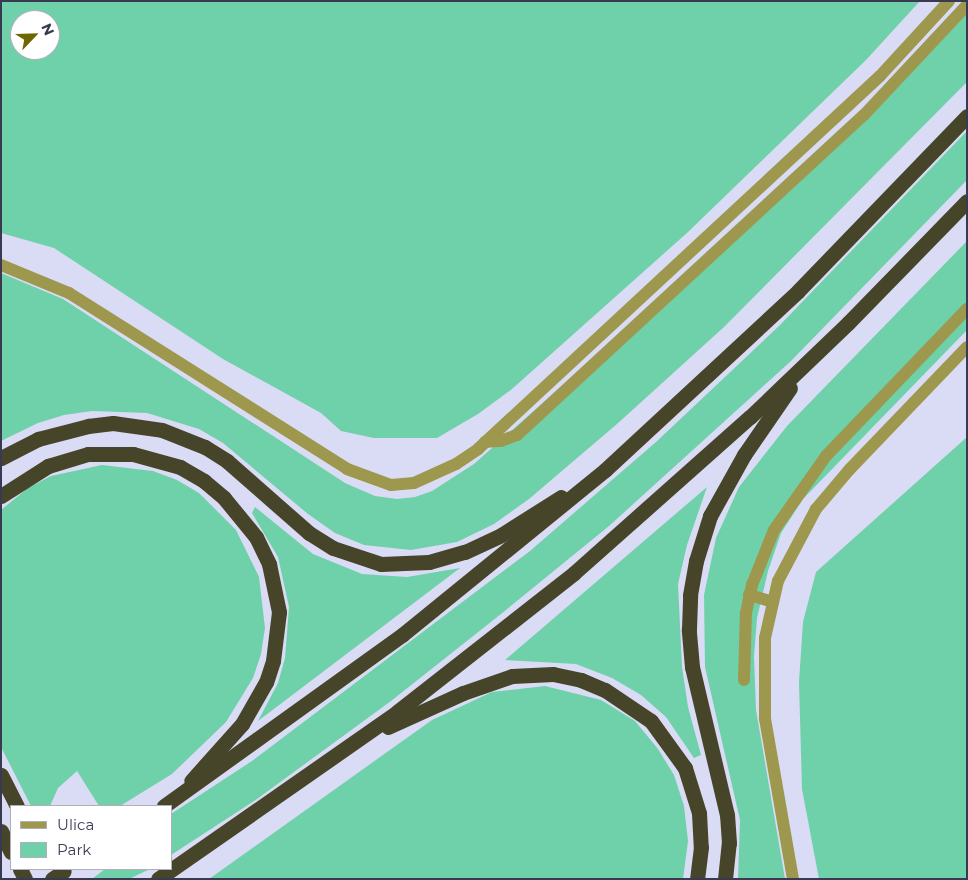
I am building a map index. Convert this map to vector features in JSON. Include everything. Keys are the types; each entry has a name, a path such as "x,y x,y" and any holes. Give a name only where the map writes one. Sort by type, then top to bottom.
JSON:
{"highway":[{"path":"169,803 388,646 605,470 792,297 967,116"},
{"path":"172,869 351,746 472,655 574,573 700,463 804,366 967,200"},
{"path":"725,879 729,843 727,815 701,712 690,648 689,612 693,578 706,529 719,500 804,366"},
{"path":"1,458 38,439 88,426 113,423 162,430 205,447 227,461 309,533 333,548 381,564 430,562 483,543 605,470"},
{"path":"1,496 56,464 88,454 133,454 180,467 204,481 224,498 256,537 269,564 279,612 273,661 266,682 242,724 169,803"},
{"path":"351,746 429,707 501,678 526,674 553,674 593,684 617,695 651,721 685,768 699,813 701,847 697,879"},
{"path":"1,775 16,805"},
{"path":"1,831 10,850"},
{"path":"158,879 171,870"}],"street":[{"path":"1,265 69,293 366,478 391,485 414,484 456,464 485,442 880,76 949,1"},
{"path":"485,442 509,439 517,435 864,115 967,5"},
{"path":"744,680 744,642 749,596 774,530 826,456 967,309"},
{"path":"793,879 765,719 763,669 772,602 788,558 816,509 855,463 967,347"},
{"path":"749,596 772,602"}],"green space":[{"path":"1,1 920,1 866,60 688,232 512,389 478,414 437,438 374,438 341,431 321,413 223,359 54,248 1,233"},
{"path":"967,7 967,82 724,327 617,424 529,499 494,524 457,542 411,550 364,545 335,533 308,514 223,443 199,429 147,413 92,411 64,415 38,423 1,441 1,273 63,299 345,483 375,496 397,499 415,497 432,491 474,464 808,168"},
{"path":"967,131 967,180 791,361 609,526 501,614 391,701 257,799 172,854 172,813 252,761 530,551 656,442 779,326"},
{"path":"967,241 967,330 803,499 781,533 768,571 757,618 754,656 756,710 785,879 738,879 740,820 705,667 704,595 716,538 739,487 787,426"},
{"path":"967,437 967,879 819,879 802,789 799,682 803,622 816,572"},
{"path":"102,465 153,471 177,480 199,493 236,530 259,577 265,628 261,654 253,678 226,722 172,774 122,805 98,805 77,771 58,788 50,805 30,805 1,747 1,510 28,488 51,476"},
{"path":"707,487 687,545 678,584 682,667 688,707 701,755 694,758 666,717 641,695 612,678 576,664 505,660"},
{"path":"255,507 313,554 362,574 407,577 460,568 258,721 278,683 285,658 289,607 278,557 252,513"},
{"path":"545,686 601,700 635,721 658,749 674,775 684,806 688,841 683,879 209,879 432,720 492,692"},
{"path":"104,870 148,870 129,879 92,879"}]}
